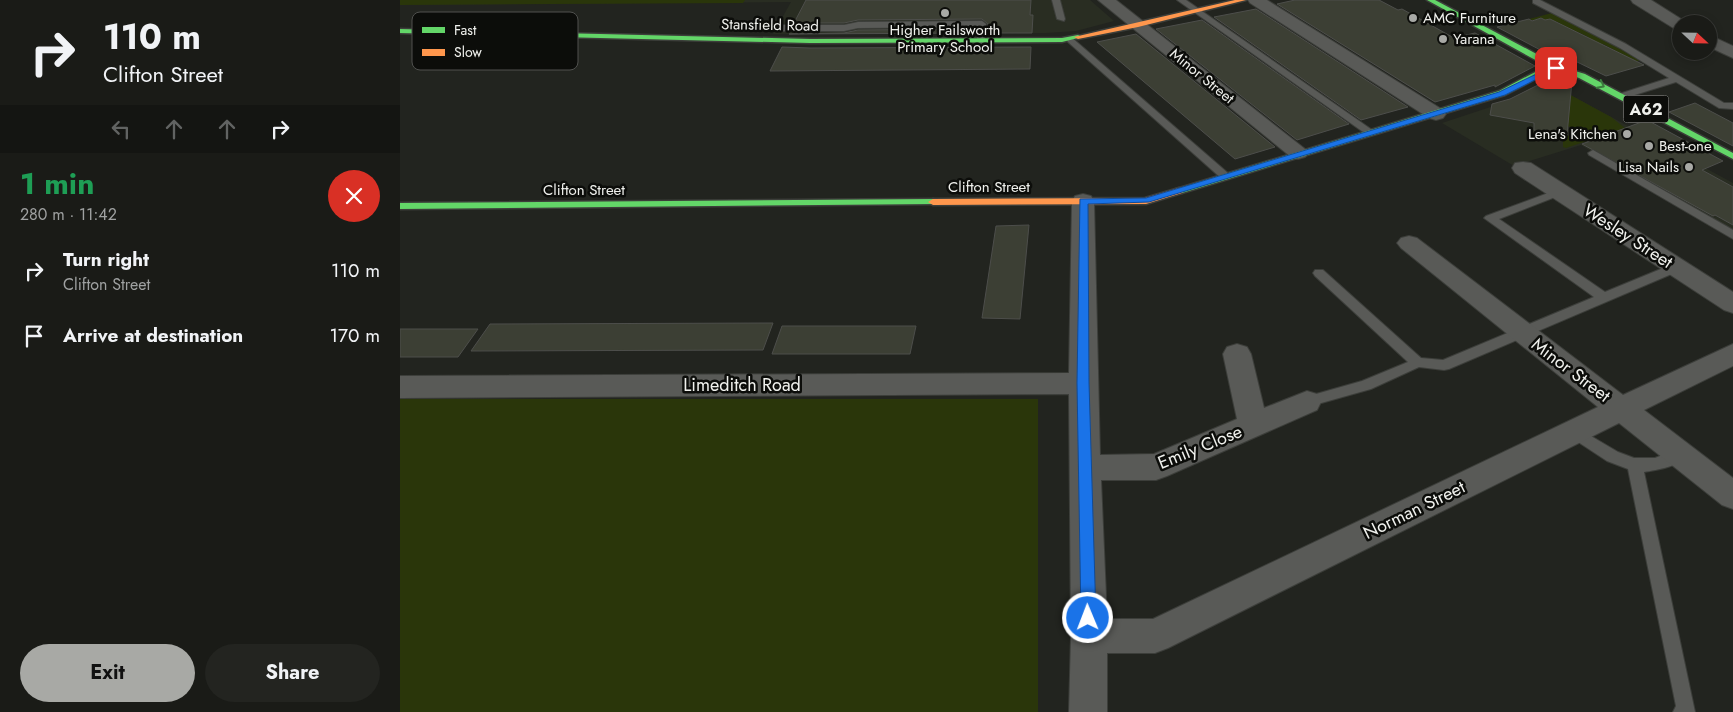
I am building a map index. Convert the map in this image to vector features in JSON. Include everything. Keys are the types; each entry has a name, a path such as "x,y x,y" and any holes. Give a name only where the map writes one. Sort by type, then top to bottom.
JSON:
{"main road":[{"name":"Stansfield Road","path":"578,35 810,41 1071,40 1243,0"},
{"name":"A62","path":"1430,0 1556,68 1582,76 1733,156"},
{"name":"Clifton Street","path":"400,206 1146,200 1502,93 1556,68"},
{"name":"A62","path":"1556,68 1563,79 1682,142"}],"street":[{"name":"Minor Street","path":"1106,0 1298,153"},
{"path":"1256,0 1436,114"},
{"path":"1639,0 1672,20"},
{"path":"1718,45 1733,53"},
{"name":"Wesley Street","path":"1523,168 1733,304"},
{"path":"1083,201 1083,383 1089,636 1088,712"},
{"name":"Minor Street","path":"1410,243 1733,496"},
{"name":"Emily Close","path":"1236,354 1253,425"},
{"name":"Norman Street","path":"1089,636 1155,636 1733,354"},
{"name":"Limeditch Road","path":"400,387 1083,383"},
{"name":"Emily Close","path":"1085,468 1156,467 1307,402"}],"lane":[{"path":"1056,0 1061,19"},
{"path":"1181,0 1370,132"},
{"path":"1536,1 1624,46 1722,106 1733,106"},
{"path":"783,28 844,28 858,24 982,24 981,41"},
{"path":"1071,40 1225,176"},
{"path":"1622,96 1676,79"},
{"path":"1594,153 1733,235"},
{"path":"1559,192 1490,218 1604,298"},
{"path":"1415,362 1444,365 1677,267"},
{"path":"1319,273 1414,358 1415,362"},
{"path":"1307,402 1366,386 1413,366 1415,362"},
{"path":"1574,432 1606,454 1635,464 1653,465 1680,454"},
{"path":"1635,464 1688,711"}],"shaded area":[{"name":"Higher Failsworth Primary School","path":"400,0 1090,0 1114,21 1076,31 1046,33 773,34 791,2 400,5"},
{"path":"1554,86 1733,183 1733,238 1581,145 1514,166 1442,123"}],"green space":[{"path":"400,0 745,0 743,3 400,5"},
{"path":"1552,13 1641,60 1632,63 1608,51 1614,50 1603,44 1598,46 1582,38 1588,37 1578,32 1572,33 1555,26 1560,23 1555,21 1529,19"},
{"path":"1554,86 1611,117 1625,128 1566,148 1563,147 1563,135 1581,138 1582,129 1561,125"},
{"path":"400,399 1038,399 1038,712 400,712"}],"building":[{"path":"806,0 1031,0 1030,15 1033,15 1032,33 987,33 988,24 982,19 858,20 844,23 794,23"},
{"path":"1295,0 1379,0 1398,10 1402,9 1454,38 1475,33 1535,66 1495,87 1495,85 1435,102 1277,4"},
{"path":"1256,9 1408,107 1361,120 1214,17"},
{"path":"1541,18 1545,20 1550,19 1644,65 1606,76 1573,60 1573,65 1563,62 1497,27"},
{"path":"1202,20 1349,124 1297,140 1156,29"},
{"path":"976,29 976,33 789,34 844,33 858,30"},
{"path":"1136,34 1275,147 1235,159 1097,42"},
{"path":"782,47 1031,47 1030,69 770,71"},
{"path":"1556,76 1572,81 1567,135 1563,133 1563,137 1534,130 1534,123 1490,115 1492,104 1510,99"},
{"path":"1695,103 1733,123 1733,146 1669,112"},
{"path":"1647,120 1723,161 1702,170 1733,187 1733,225 1715,215 1713,216 1582,144"},
{"path":"1029,225 1020,319 982,318 996,226"},
{"path":"773,323 763,350 471,351 490,324"},
{"path":"782,326 916,326 910,354 772,354"},
{"path":"400,329 478,329 458,357 400,357"}],"traffic: fast":[{"path":"1430,0 1556,68 1582,76 1733,156"},
{"path":"400,31 412,31"},
{"path":"578,35 810,41 1062,40 1078,37"},
{"path":"1179,191 1502,93 1542,72 1556,68"},
{"path":"400,206 933,202"}],"traffic: slow":[{"path":"1078,37 1243,0"},
{"path":"933,202 1146,201 1179,191"}],"place":[{"name":"Higher Failsworth Primary School","path":"945,13"},
{"name":"AMC Furniture","path":"1413,18"},
{"name":"Yarana","path":"1443,39"},
{"name":"Lena's Kitchen","path":"1627,134"},
{"name":"Best-one","path":"1649,146"},
{"name":"Lisa Nails","path":"1689,167"}],"route":[{"path":"1088,618 1083,383 1083,201 1146,200 1502,93 1542,72 1556,68"}]}
